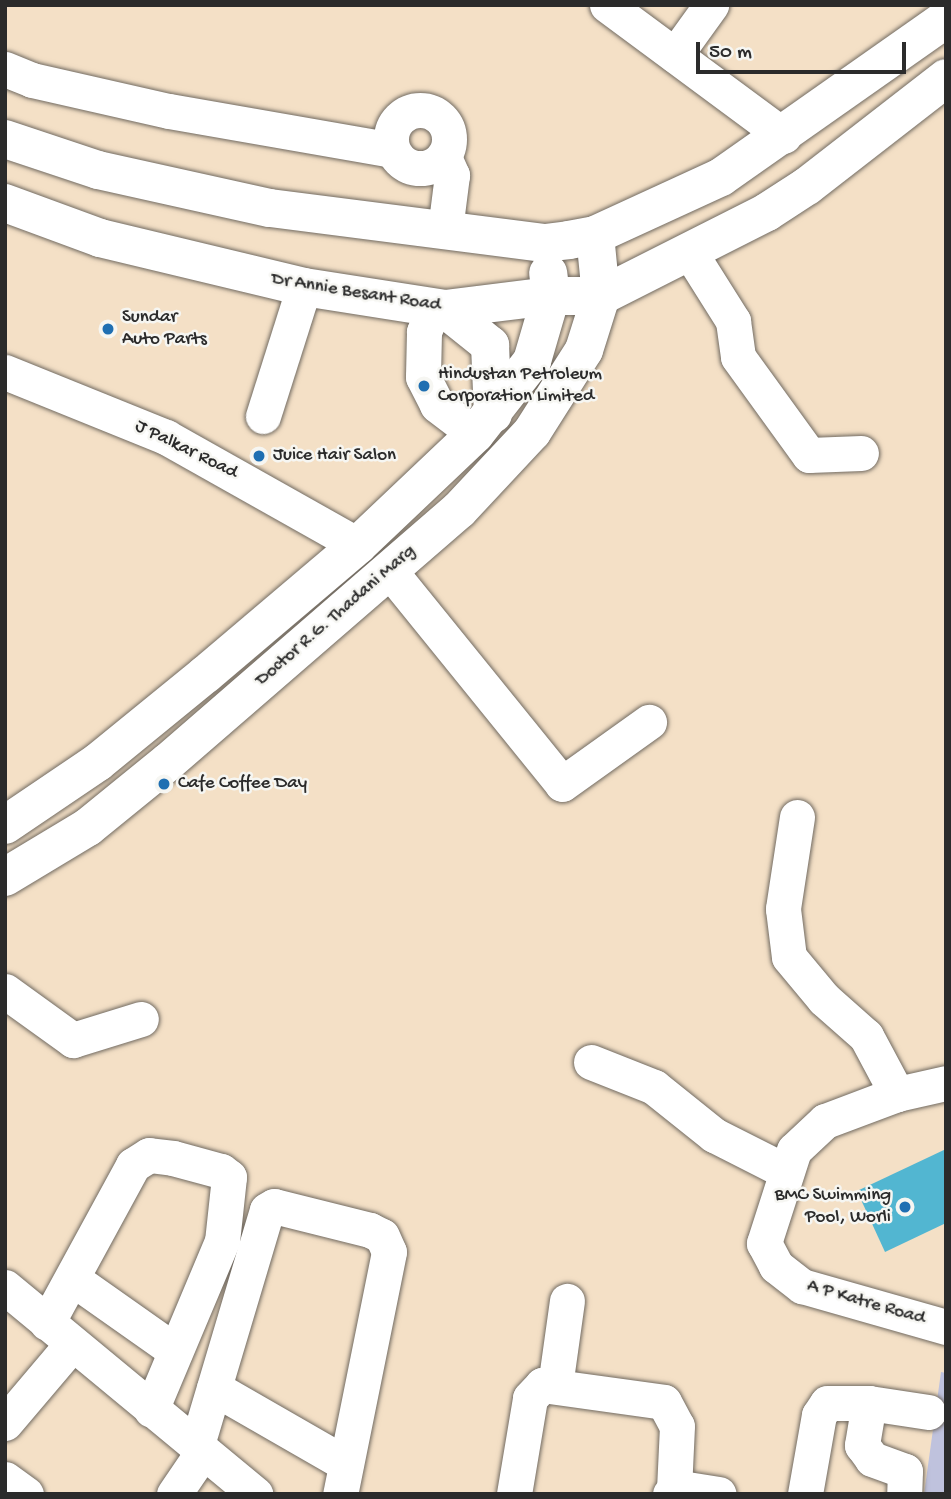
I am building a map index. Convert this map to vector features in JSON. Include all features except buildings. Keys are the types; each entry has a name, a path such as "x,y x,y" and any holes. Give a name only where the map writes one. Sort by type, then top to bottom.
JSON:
{"main road":[{"path":"5,139 98,170 270,208 545,243 595,235 721,177 784,136 946,19"},
{"name":"Dr Annie Besant Road","path":"5,203 100,238 304,288 440,308 551,296 601,296 807,186 946,78"},
{"path":"595,235 601,296"},
{"name":"Doctor R.G. Thadani Marg","path":"5,825 98,762 358,545 484,424 532,361 551,296 545,243"},
{"name":"Doctor R.G. Thadani Marg","path":"5,877 88,827 459,510 532,432 584,350 601,296"},
{"path":"440,308 490,345 484,424"}],"street":[{"path":"607,5 784,136"},
{"path":"675,55 711,5"},
{"path":"5,69 32,80 169,111 393,150 410,167 422,169 444,157"},
{"path":"393,150 393,126 401,116 423,109 435,113 449,133 444,157 452,175 445,230"},
{"path":"689,251 733,321 738,357 809,455 861,453"},
{"path":"263,416 304,288"},
{"path":"440,308 424,332 423,377 436,405 484,424"},
{"name":"J Palkar Road","path":"5,372 166,437 358,545"},
{"path":"389,570 562,784 649,722"},
{"path":"797,817 783,909 789,957 824,999 866,1036 897,1094"},
{"path":"5,991 73,1040 142,1018"},
{"path":"592,1062 654,1087 714,1135 785,1171 794,1150 825,1121 897,1094 946,1083"},
{"path":"5,1423 58,1343 72,1279 139,1161 149,1155 173,1158 221,1171 232,1187 222,1241 151,1410"},
{"name":"A P Katre Road","path":"785,1171 764,1243 776,1266 802,1286 946,1327"},
{"path":"208,1476 214,1388 267,1210 274,1206 382,1236 389,1252 343,1479 214,1388"},
{"path":"72,1279 176,1351"},
{"path":"5,1287 58,1343 208,1476"},
{"path":"555,1386 567,1301"},
{"path":"58,1343 151,1410 208,1476"},
{"path":"514,1494 532,1390 542,1385 664,1402 677,1426 672,1492 719,1494"},
{"path":"805,1494 824,1407 834,1400 928,1412"},
{"path":"869,1403 862,1445 872,1459 905,1471 904,1494"},
{"path":"5,1479 26,1494"}],"shaded area":[{"path":"941,1372 946,1373 946,1494 924,1494"}],"water":[{"name":"BMC Swimming Pool, Worli","path":"946,1149 946,1223 885,1252 857,1191"}],"place":[{"name":"Sundar Auto Parts","path":"108,329"},
{"name":"Hindustan Petroleum Corporation Limited","path":"424,386"},
{"name":"Juice Hair Salon","path":"259,456"},
{"name":"Cafe Coffee Day","path":"164,784"},
{"name":"BMC Swimming Pool, Worli","path":"905,1207"}]}
